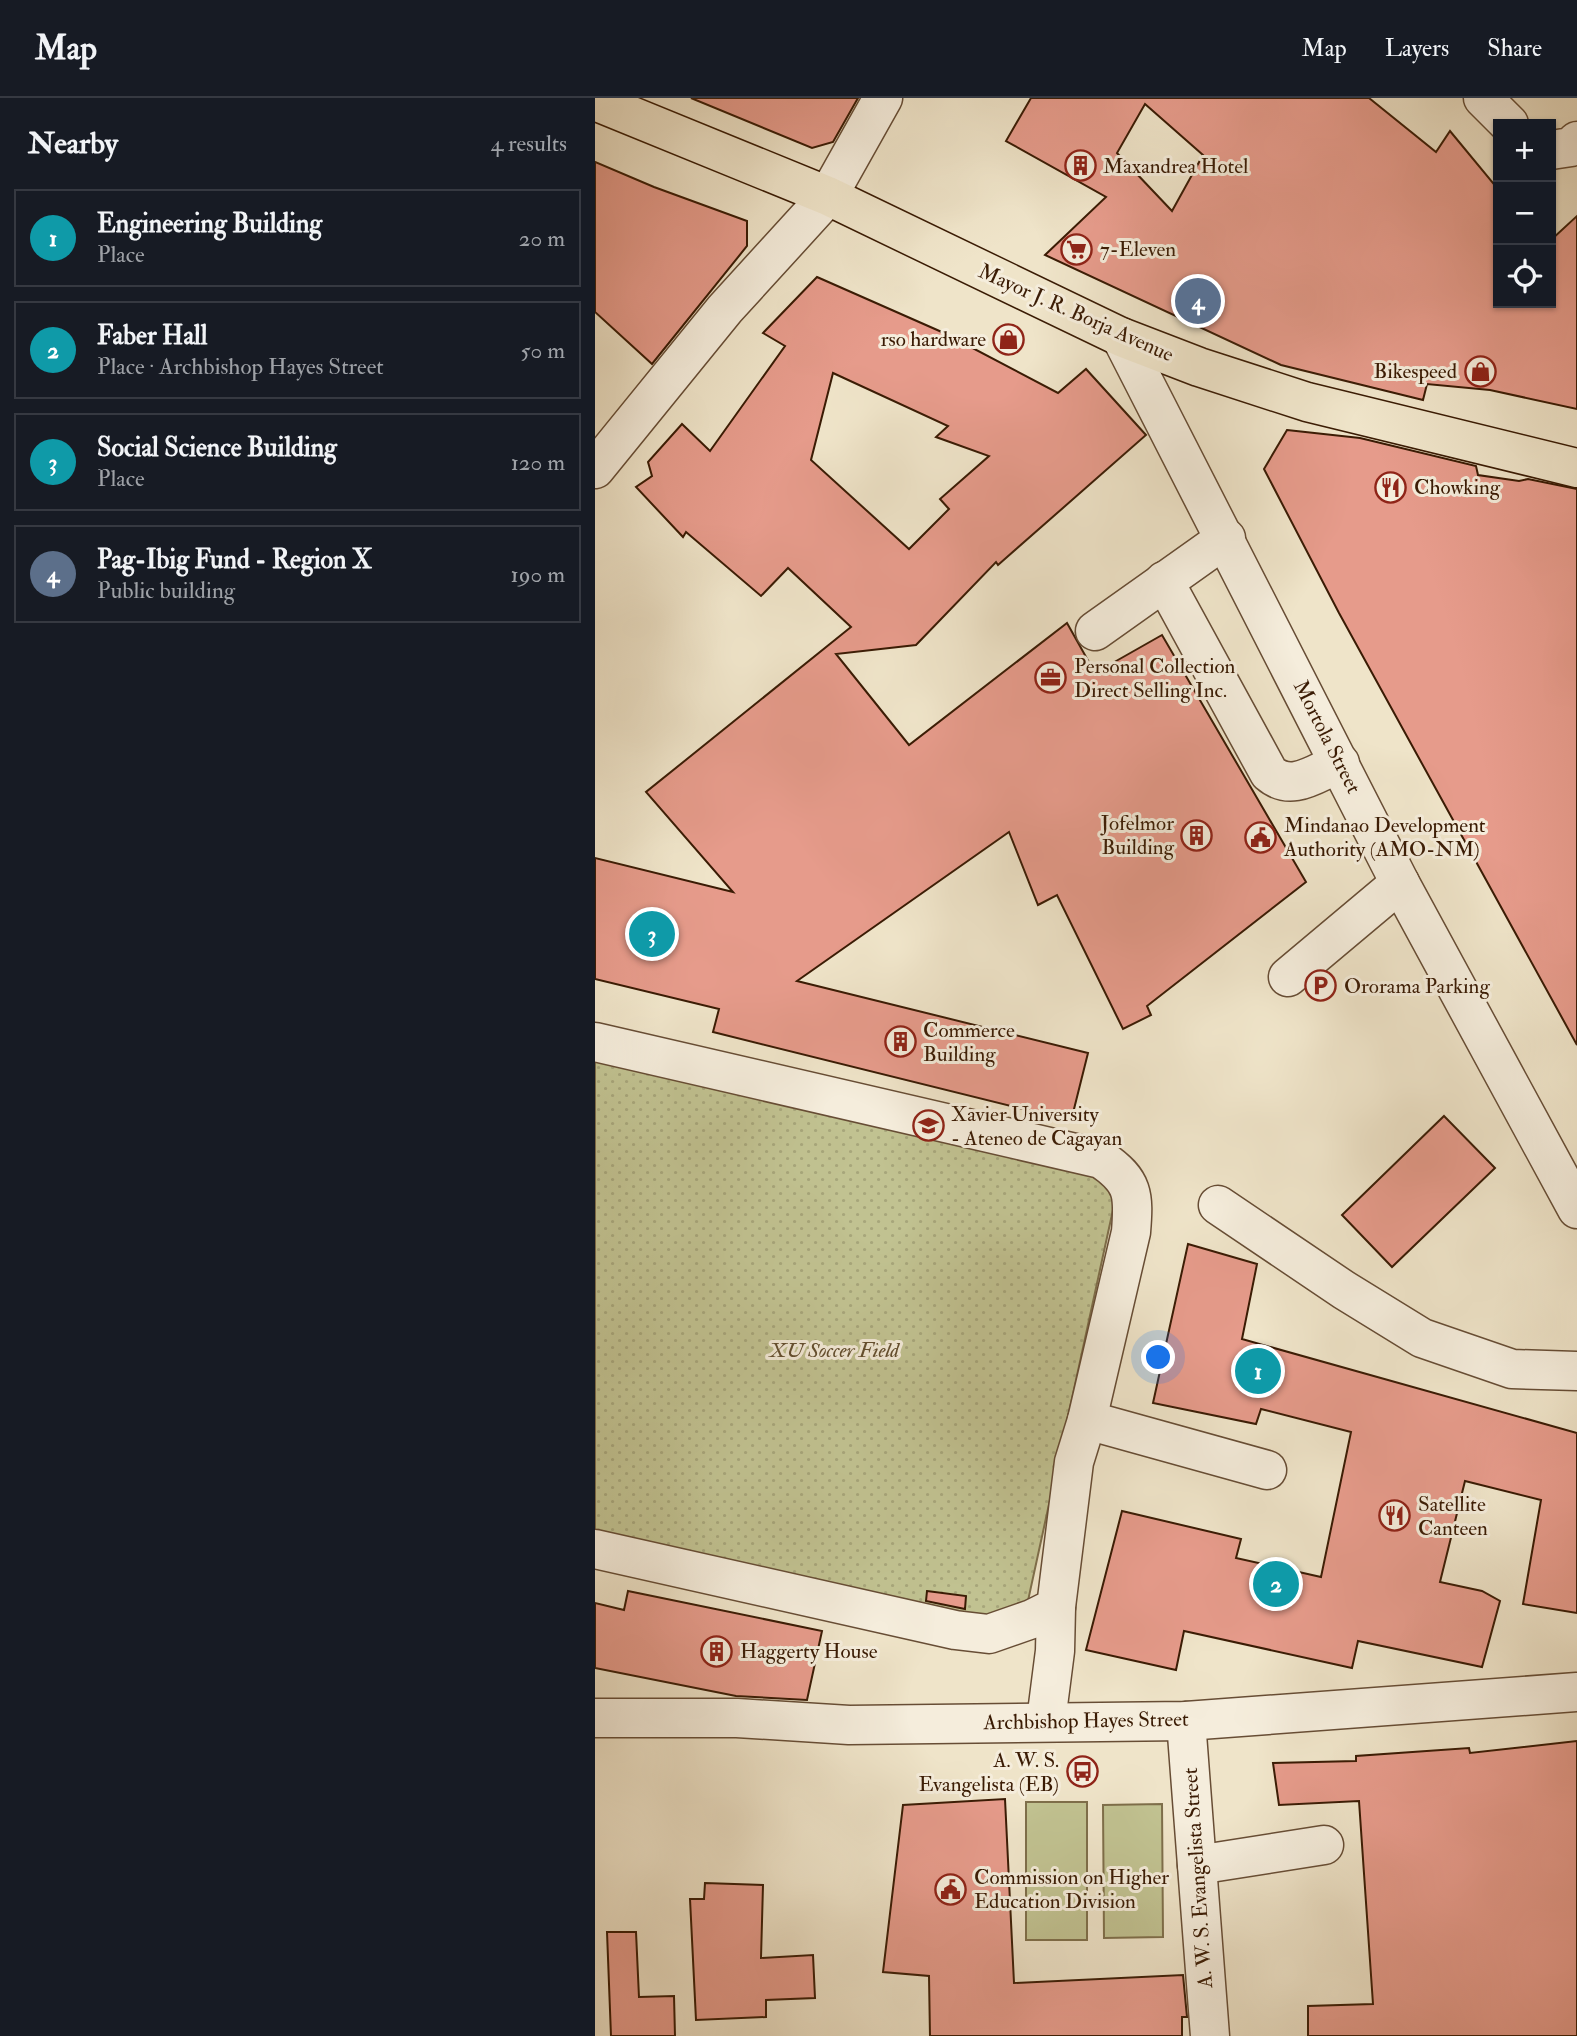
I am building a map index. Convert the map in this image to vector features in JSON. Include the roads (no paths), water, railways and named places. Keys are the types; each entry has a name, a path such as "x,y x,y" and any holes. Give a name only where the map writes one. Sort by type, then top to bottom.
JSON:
{"main road":[{"name":"Mayor J. R. Borja Avenue","path":"595,101 828,196 1121,337 1199,368 1307,402 1577,468"}],"street":[{"path":"595,469 725,309 828,196 883,98"},
{"path":"1483,98 1504,119"},
{"path":"1556,149 1571,147 1577,141"},
{"name":"Mortola Street","path":"1121,337 1227,538 1401,883 1577,1209"},
{"path":"1095,631 1227,538"},
{"path":"1164,581 1269,773 1279,782 1288,784 1340,763"},
{"path":"1288,977 1401,883"},
{"path":"595,1042 1101,1159 1123,1174 1131,1190 1131,1232 1087,1420 1074,1462 1056,1607 1055,1651 1046,1721"},
{"path":"1219,1205 1343,1290 1422,1338 1512,1369 1577,1371"},
{"path":"1087,1420 1267,1469"},
{"path":"595,1549 955,1630 989,1634 1032,1619 1056,1607"},
{"name":"Archbishop Hayes Street","path":"595,1718 737,1718 849,1725 1186,1721 1577,1692"},
{"name":"A. W. S. Evangelista Street","path":"1186,1721 1210,2036"},
{"path":"1197,1864 1324,1845"}],"place":[{"name":"Maxandrea Hotel","path":"1080,166"},
{"name":"7-Eleven","path":"1077,249"},
{"name":"Pag-Ibig Fund - Region X","path":"1198,301"},
{"name":"rso hardware","path":"1009,339"},
{"name":"Bikespeed","path":"1480,371"},
{"name":"Chowking","path":"1391,487"},
{"name":"Personal Collection Direct Selling Inc.","path":"1051,678"},
{"name":"Jofelmor Building","path":"1197,835"},
{"name":"Mindanao Development Authority (AMO-NM)","path":"1261,837"},
{"name":"Social Science Building","path":"652,934"},
{"name":"Ororama Parking","path":"1321,986"},
{"name":"Commerce Building","path":"900,1042"},
{"name":"Xavier University - Ateneo de Cagayan","path":"928,1126"},
{"name":"Engineering Building","path":"1258,1371"},
{"name":"Satellite Canteen","path":"1395,1516"},
{"name":"Faber Hall","path":"1276,1584"},
{"name":"Haggerty House","path":"717,1651"},
{"name":"A. W. S. Evangelista (EB)","path":"1082,1772"},
{"name":"Commission on Higher Education Division","path":"951,1889"}],"park label":[{"name":"XU Soccer Field","path":"834,1350"}]}
